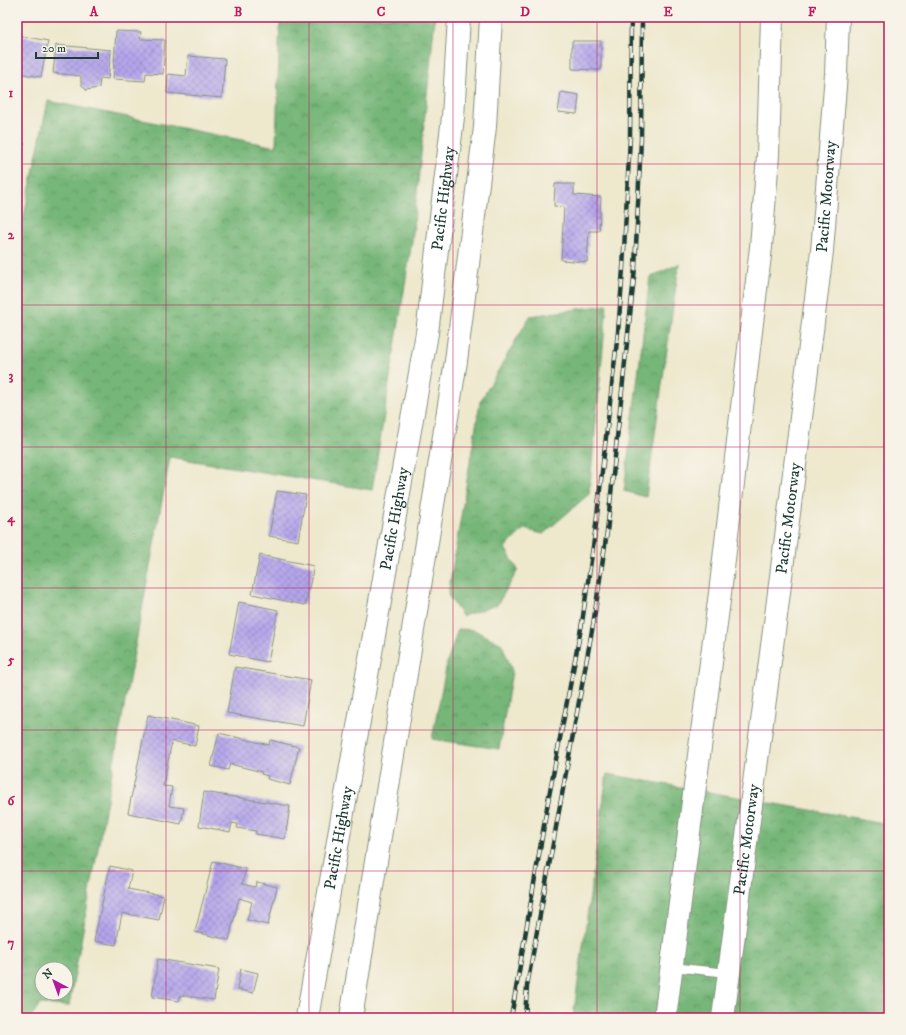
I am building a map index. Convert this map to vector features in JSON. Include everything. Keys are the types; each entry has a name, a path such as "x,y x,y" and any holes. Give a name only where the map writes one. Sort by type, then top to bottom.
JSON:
{"main road":[{"name":"Pacific Highway","path":"307,1018 427,333 453,117 460,17"},
{"name":"Pacific Highway","path":"351,1018 456,361 485,127 491,17"},
{"path":"665,1018 720,593 762,247 768,155 772,17"},
{"name":"Pacific Motorway","path":"723,1018 822,252 836,74 838,17"},
{"path":"403,468 438,470"}],"lane":[{"path":"672,966 729,973"}],"green space":[{"path":"280,17 435,17 412,241 372,490 170,457 74,979 74,961 34,961 34,1001 70,1001 69,1006 40,1004 30,1018 17,1018 17,249 48,101 276,147"},
{"path":"679,264 646,497 624,491 650,277"},
{"path":"607,305 589,494 543,534 524,529 505,548 518,570 497,605 462,616 448,595 480,402 530,316"},
{"path":"458,629 474,630 502,644 512,671 499,749 432,739 447,663"},
{"path":"607,774 889,824 889,1018 573,1018"}],"building":[{"path":"116,31 141,32 140,39 165,40 163,74 146,73 145,81 113,79"},
{"path":"17,35 48,41 41,77 17,73"},
{"path":"572,41 601,41 601,70 572,69"},
{"path":"56,45 111,50 108,79 100,78 99,88 86,90 81,84 81,76 53,73"},
{"path":"188,56 225,59 222,98 167,93 168,74 186,76"},
{"path":"561,92 579,95 577,114 558,112"},
{"path":"17,136 25,144 17,151"},
{"path":"555,184 574,184 574,195 601,197 599,231 589,231 587,262 561,260 564,207 554,206"},
{"path":"277,491 306,495 298,541 269,536"},
{"path":"260,555 314,566 305,605 252,594"},
{"path":"239,602 278,610 268,662 229,654"},
{"path":"235,667 311,680 303,726 227,713"},
{"path":"148,715 199,726 195,746 172,741 163,786 172,787 169,806 184,808 181,824 128,813"},
{"path":"219,733 269,745 270,740 299,747 290,785 267,779 268,776 261,774 262,772 230,764 228,770 211,766"},
{"path":"204,792 290,806 285,839 256,834 256,831 237,828 238,824 232,823 230,832 199,826"},
{"path":"213,861 246,869 242,884 255,887 257,882 277,887 268,925 247,920 252,902 239,898 229,940 195,932"},
{"path":"110,866 132,871 128,889 164,896 159,920 122,913 116,945 94,941"},
{"path":"158,959 219,969 214,1000 180,995 179,1001 152,997"},
{"path":"241,969 258,973 253,993 237,989"}],"railway":[{"path":"511,1018 549,796 582,623 595,533 618,332 623,269 630,137 631,17"},
{"path":"525,1018 527,986 593,625 607,532 635,268 641,139 642,17"}]}
